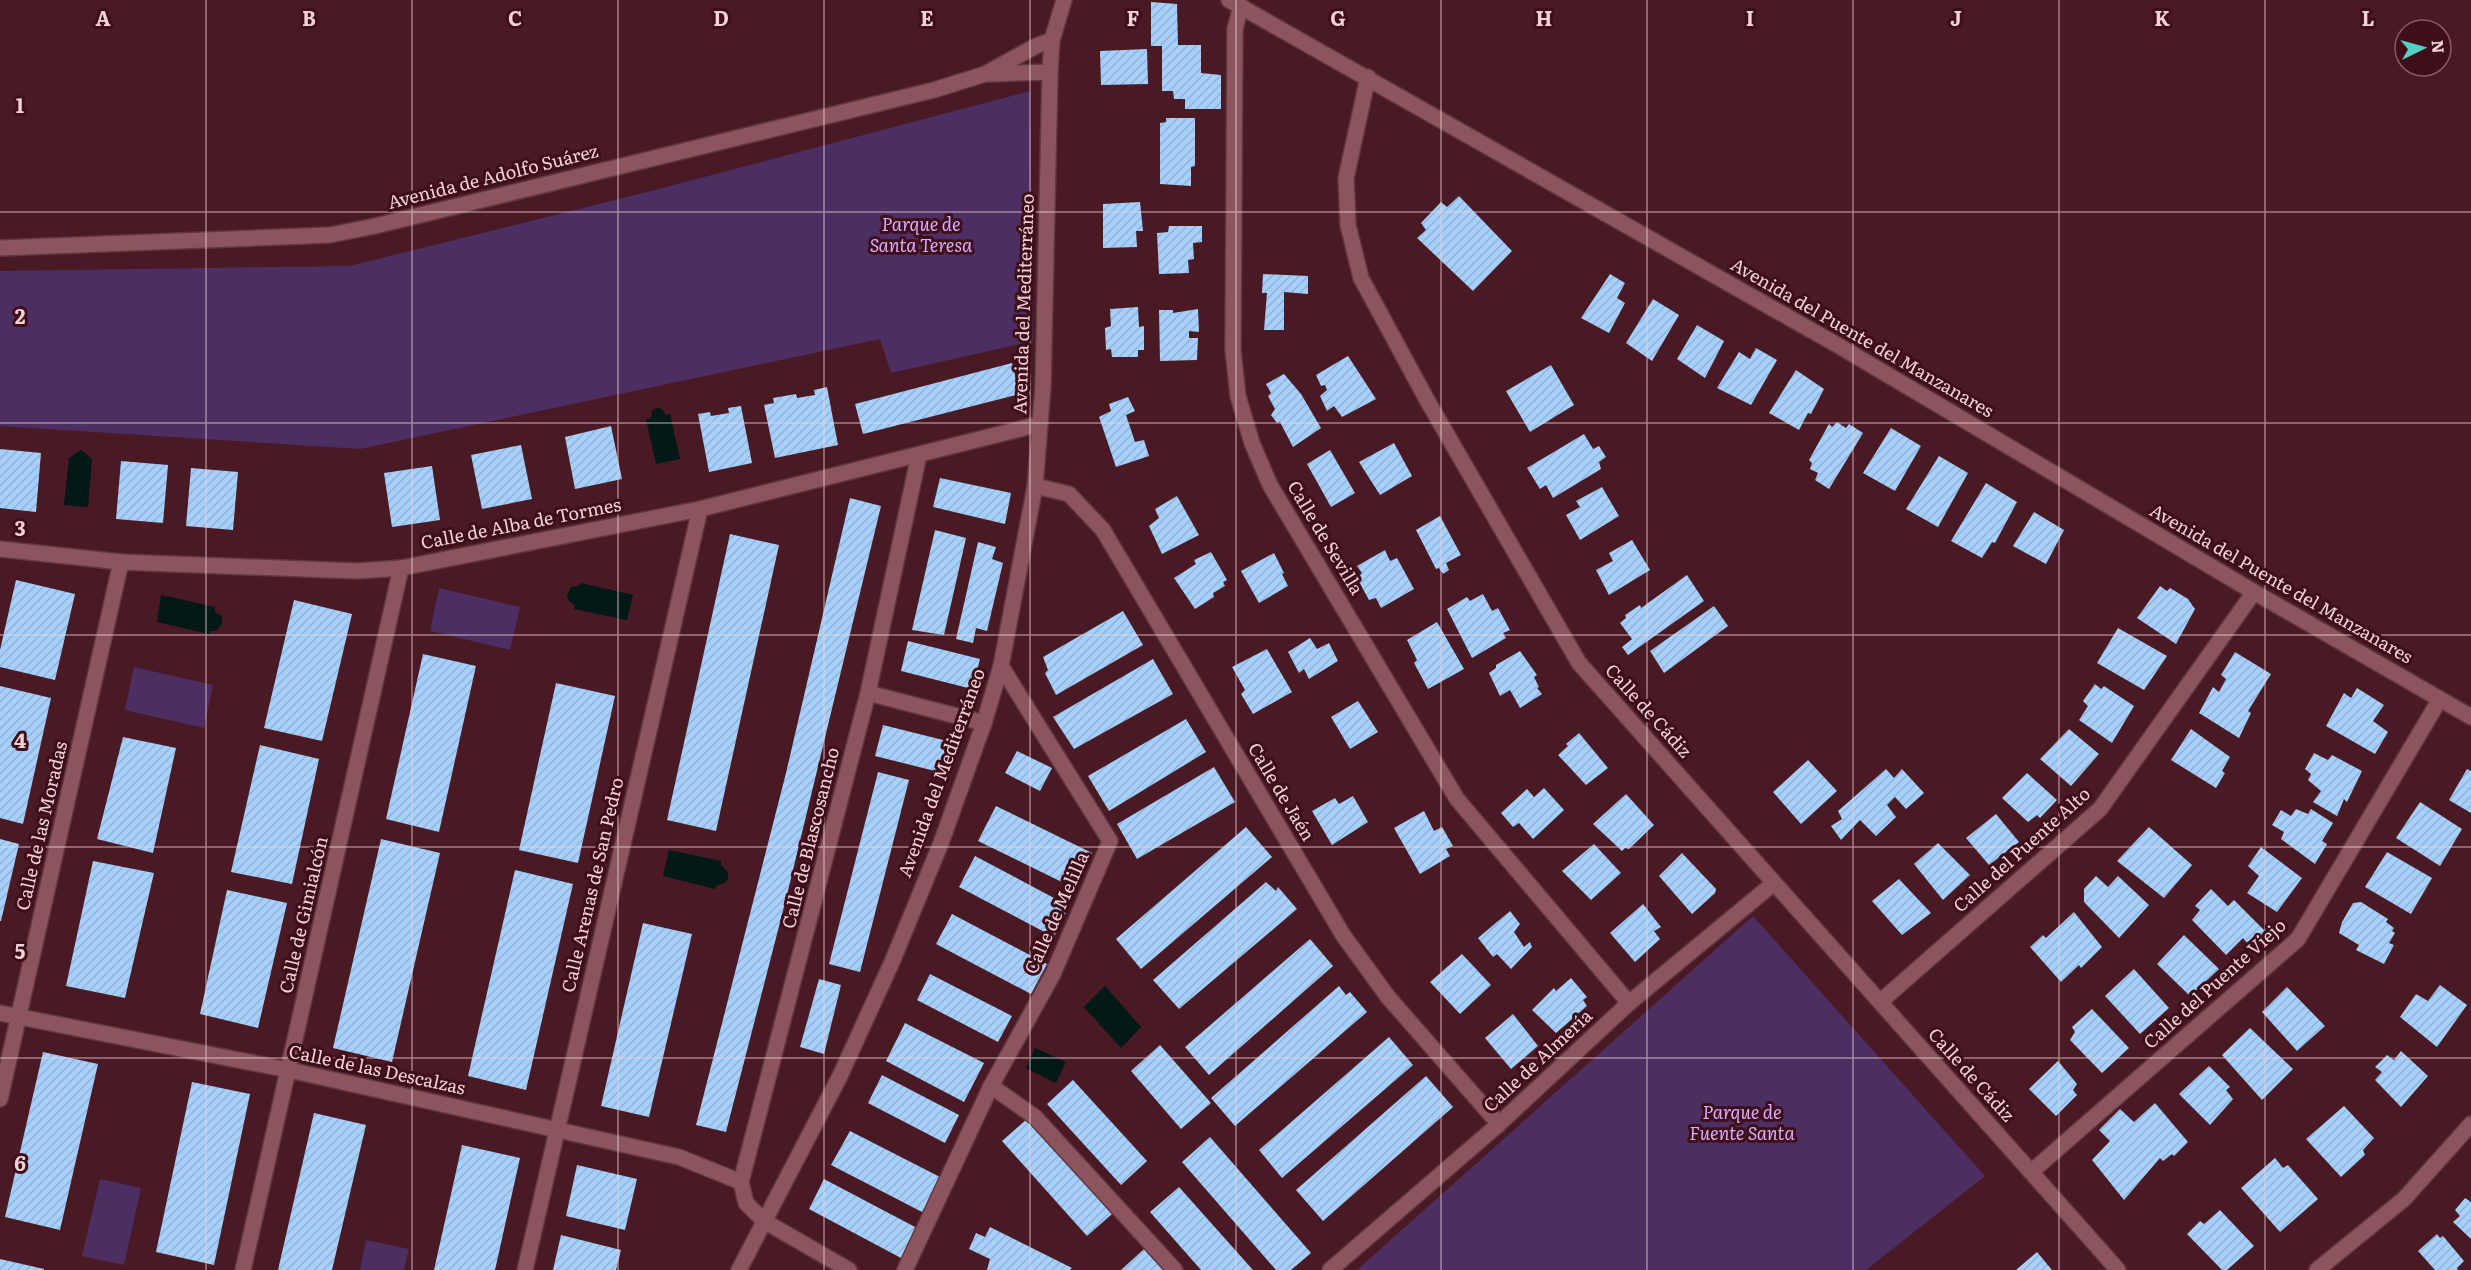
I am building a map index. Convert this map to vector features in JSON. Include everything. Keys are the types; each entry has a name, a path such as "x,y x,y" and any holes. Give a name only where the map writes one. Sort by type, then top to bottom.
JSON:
{"street":[{"path":"1050,72 1053,40 1064,0"},
{"name":"Avenida del Puente del Manzanares","path":"1235,3 1839,346 2253,592 2471,717"},
{"name":"Calle de Sevilla","path":"1235,3 1233,350 1239,396 1252,443 1270,484 1457,799 1629,1003"},
{"name":"Avenida de Adolfo Suárez","path":"0,248 330,235 923,93 985,74 1036,45 1053,40"},
{"name":"Avenida de Adolfo Suárez","path":"985,74 1050,72"},
{"name":"Avenida del Mediterráneo","path":"739,1270 840,1076 892,962 941,843 984,723 1001,666 1035,486 1043,387 1050,72"},
{"name":"Calle de Cádiz","path":"1368,77 1346,178 1348,225 1361,278 1427,399 1579,663 2118,1270"},
{"name":"Calle de Alba de Tormes","path":"0,549 121,562 357,571 401,568 700,509 1040,424"},
{"name":"Calle de Blascosancho","path":"741,1182 868,693 919,455"},
{"name":"Calle de Jaén","path":"1035,486 1069,494 1103,530 1342,935 1389,997 1498,1124"},
{"name":"Calle Arenas de San Pedro","path":"525,1270 700,509"},
{"name":"Calle de las Moradas","path":"0,1099 121,562"},
{"name":"Calle de Gimialcón","path":"243,1270 401,568"},
{"name":"Calle del Puente Alto","path":"1880,1002 2100,809 2253,592"},
{"name":"Calle de Melilla","path":"905,1270 991,1086 1053,974 1110,841 1001,666"},
{"path":"868,693 984,723"},
{"name":"Calle del Puente Viejo","path":"2031,1172 2298,939 2440,699"},
{"name":"Calle de Almería","path":"1330,1270 1498,1124 1629,1003 1774,883"},
{"name":"Calle de las Descalzas","path":"0,1013 289,1070 557,1129 679,1157 741,1182"},
{"path":"991,1086 1035,1117 1175,1270"},
{"path":"2318,1270 2404,1199 2471,1124"},
{"path":"741,1182 746,1203 764,1221 849,1270"}],"green space":[{"name":"Parque de Santa Teresa","path":"1030,91 1033,341 891,373 880,339 360,449 0,426 0,271 350,266 655,190"},
{"path":"439,588 520,607 510,650 430,631"},
{"path":"134,667 213,685 204,728 125,710"},
{"name":"Parque de Fuente Santa","path":"1753,916 1985,1176 1866,1270 1357,1270"},
{"path":"100,1179 141,1188 124,1265 82,1256"},
{"path":"366,1240 409,1249 404,1270 360,1270"}],"water":[{"path":"656,408 662,409 666,415 670,414 680,459 656,464 646,419 651,418 652,411"},
{"path":"81,450 92,459 88,507 64,505 69,458"},
{"path":"581,583 633,595 627,620 574,609 575,606 567,596 571,587 579,586"},
{"path":"161,595 215,607 215,612 222,616 222,624 216,631 210,631 209,634 157,622"},
{"path":"669,850 721,861 721,865 728,872 727,880 716,885 715,889 663,876"},
{"path":"1105,986 1141,1027 1121,1048 1084,1007"},
{"path":"1035,1048 1066,1062 1056,1083 1026,1068"}],"building":[{"path":"1151,2 1177,4 1178,45 1201,45 1201,73 1221,75 1221,109 1185,109 1185,99 1174,99 1173,91 1162,91 1162,46 1151,46"},
{"path":"1147,49 1148,84 1101,85 1100,51"},
{"path":"1166,118 1195,118 1195,166 1191,167 1191,186 1160,184 1160,123 1166,122"},
{"path":"1459,196 1512,251 1473,291 1417,238 1426,230 1421,223 1441,202 1447,207"},
{"path":"1140,202 1143,231 1136,231 1137,247 1103,248 1103,204"},
{"path":"1169,226 1202,226 1202,242 1193,243 1194,259 1188,260 1189,273 1159,274 1157,233 1168,232"},
{"path":"1263,274 1308,276 1308,294 1284,292 1284,330 1264,330 1267,293 1262,293"},
{"path":"1610,274 1625,283 1617,298 1625,303 1609,333 1581,318"},
{"path":"1653,299 1679,315 1652,361 1626,343"},
{"path":"1138,307 1139,327 1144,326 1144,350 1138,350 1138,357 1112,357 1111,349 1106,350 1105,328 1111,326 1110,309"},
{"path":"1198,309 1199,332 1189,331 1189,338 1198,338 1197,360 1160,361 1159,310 1173,310 1173,313"},
{"path":"1697,325 1724,341 1705,378 1677,359"},
{"path":"1756,348 1777,360 1751,405 1717,388 1739,352 1750,359"},
{"path":"1348,356 1376,399 1342,417 1334,406 1327,411 1320,396 1327,390 1325,385 1321,386 1316,375"},
{"path":"1012,363 1020,394 863,434 855,404"},
{"path":"1551,365 1574,405 1530,432 1506,391"},
{"path":"1796,370 1824,389 1811,414 1808,413 1799,430 1769,413"},
{"path":"1284,374 1301,394 1321,428 1293,447 1280,422 1277,423 1271,415 1275,409 1268,396 1271,393 1266,384"},
{"path":"827,387 838,445 775,458 764,405 774,403 773,398 796,394 797,398 815,395 814,390"},
{"path":"1128,397 1135,411 1126,415 1135,442 1144,440 1149,456 1116,467 1099,417 1111,411 1109,404"},
{"path":"741,406 752,463 709,472 698,414 710,412 711,416 729,413 728,408"},
{"path":"1837,422 1846,428 1849,424 1863,433 1829,489 1815,480 1818,473 1810,469 1812,463 1809,460 1829,424 1832,427"},
{"path":"611,426 622,479 575,489 565,437"},
{"path":"1891,428 1921,446 1895,491 1863,473"},
{"path":"1584,434 1593,449 1599,446 1606,457 1599,462 1601,469 1553,498 1546,485 1540,489 1527,468"},
{"path":"1394,443 1412,476 1380,495 1359,462"},
{"path":"521,445 532,499 482,509 471,455"},
{"path":"0,449 41,453 36,512 0,508"},
{"path":"1330,450 1355,493 1331,507 1307,464"},
{"path":"1939,456 1968,473 1938,527 1906,509"},
{"path":"121,461 168,465 163,523 116,519"},
{"path":"432,466 440,520 392,527 384,473"},
{"path":"191,468 238,472 233,530 186,526"},
{"path":"940,478 1011,493 1005,524 933,507"},
{"path":"1986,483 2017,502 1995,543 1992,542 1982,558 1951,541"},
{"path":"1602,487 1619,516 1580,540 1566,515 1580,507 1576,501"},
{"path":"1177,496 1199,535 1162,554 1149,526 1159,518 1155,509"},
{"path":"850,498 881,506 785,903 726,1132 696,1125 786,773"},
{"path":"2034,512 2064,530 2046,564 2013,546"},
{"path":"1440,516 1461,555 1446,563 1449,570 1443,574 1439,568 1436,569 1416,530"},
{"path":"935,530 966,538 944,635 912,630"},
{"path":"730,534 779,545 716,831 667,820"},
{"path":"1632,540 1650,570 1609,595 1596,570 1613,561 1609,553"},
{"path":"978,542 996,547 992,559 1003,563 987,631 976,628 973,643 956,639"},
{"path":"1385,550 1390,561 1397,558 1414,589 1381,608 1376,598 1369,600 1357,578 1362,573 1357,566"},
{"path":"1211,552 1227,580 1223,582 1225,586 1213,593 1214,597 1195,609 1174,578 1196,564 1194,560"},
{"path":"1274,553 1288,586 1259,603 1241,571"},
{"path":"1687,575 1704,601 1628,655 1622,647 1632,639 1620,623 1626,618 1625,615 1640,605 1641,608"},
{"path":"16,580 75,594 55,680 0,667 0,650"},
{"path":"2160,586 2167,591 2170,588 2188,599 2195,609 2176,644 2137,618"},
{"path":"1483,594 1492,611 1498,608 1510,630 1503,633 1506,638 1472,658 1447,609 1467,597 1470,601"},
{"path":"294,600 352,614 322,741 264,728"},
{"path":"1714,606 1728,626 1664,673 1650,651"},
{"path":"1123,611 1143,645 1056,695 1045,673 1048,670 1043,657"},
{"path":"1437,622 1464,669 1428,689 1414,663 1417,660 1407,640"},
{"path":"2118,628 2167,656 2144,690 2097,663"},
{"path":"1310,638 1317,649 1329,643 1338,661 1309,679 1304,669 1299,673 1288,652"},
{"path":"908,641 980,659 972,689 901,671"},
{"path":"1267,649 1292,692 1253,714 1241,694 1245,690 1232,667"},
{"path":"1520,651 1537,675 1534,677 1539,687 1537,688 1542,694 1520,708 1510,690 1500,696 1489,673 1496,668 1496,665"},
{"path":"2235,652 2271,674 2248,711 2251,713 2239,738 2199,713 2213,687 2219,692 2226,679 2221,675"},
{"path":"423,654 476,666 439,832 386,819"},
{"path":"1153,659 1173,694 1074,749 1053,717"},
{"path":"556,683 615,696 578,863 519,850"},
{"path":"2095,684 2101,689 2104,686 2134,706 2112,743 2079,720 2088,706 2083,701"},
{"path":"0,686 51,698 23,824 0,818"},
{"path":"2357,688 2384,705 2373,721 2388,732 2375,754 2326,726 2344,693 2351,698"},
{"path":"1358,701 1378,732 1350,749 1331,717"},
{"path":"1186,719 1206,752 1109,811 1088,776"},
{"path":"883,725 955,743 947,774 875,756"},
{"path":"2069,729 2099,754 2071,786 2040,759"},
{"path":"2191,729 2230,757 2222,771 2225,773 2216,788 2171,760"},
{"path":"1579,733 1608,768 1586,785 1558,755 1568,746 1566,744"},
{"path":"123,737 176,748 153,853 97,839"},
{"path":"260,745 319,759 292,884 231,872"},
{"path":"1017,751 1052,768 1040,791 1005,773"},
{"path":"2314,753 2328,760 2332,755 2362,771 2347,802 2344,799 2337,816 2313,802 2321,791 2308,780 2311,774 2305,769"},
{"path":"1808,760 1837,791 1801,824 1773,792"},
{"path":"1214,767 1235,802 1137,859 1117,824"},
{"path":"1886,769 1894,778 1902,769 1924,793 1906,809 1895,797 1887,805 1896,817 1876,836 1860,820 1841,840 1831,826 1842,819 1838,811"},
{"path":"2467,769 2471,771 2471,813 2449,800"},
{"path":"878,772 909,780 860,972 829,964"},
{"path":"2027,773 2057,800 2040,818 2037,815 2028,822 2002,798"},
{"path":"1544,788 1564,810 1533,839 1519,823 1513,827 1501,813 1527,789 1534,797"},
{"path":"1626,794 1654,825 1629,849 1625,848 1622,851 1593,824"},
{"path":"1353,796 1368,822 1332,845 1312,811 1335,798 1339,804"},
{"path":"2420,802 2462,829 2440,866 2396,838"},
{"path":"996,806 1092,853 1074,888 978,841"},
{"path":"2296,809 2308,814 2311,809 2333,823 2322,841 2327,844 2315,864 2281,839 2284,832 2272,825 2281,810 2291,816"},
{"path":"1424,811 1434,831 1442,827 1453,846 1446,849 1450,856 1420,874 1394,828"},
{"path":"1996,814 2019,842 1989,865 1966,838"},
{"path":"1246,827 1272,857 1141,969 1116,939"},
{"path":"2149,827 2192,865 2164,898 2117,861"},
{"path":"0,839 19,844 1,921 0,921"},
{"path":"381,839 440,853 392,1062 333,1048"},
{"path":"1938,843 1970,875 1943,900 1914,864"},
{"path":"1594,844 1621,873 1591,900 1562,871"},
{"path":"2261,847 2302,878 2277,912 2247,893 2259,876 2248,866"},
{"path":"2387,852 2432,878 2411,914 2365,887"},
{"path":"1682,853 1716,889 1715,893 1692,914 1659,876"},
{"path":"975,856 1069,906 1054,937 959,887"},
{"path":"93,861 154,873 125,998 66,986"},
{"path":"515,870 573,884 526,1090 468,1076"},
{"path":"2096,876 2108,887 2118,876 2149,905 2119,938 2084,902 2084,889"},
{"path":"1899,879 1931,913 1902,935 1872,901"},
{"path":"1266,882 1276,891 1278,887 1297,909 1179,1009 1153,980"},
{"path":"2211,889 2228,906 2234,900 2267,933 2251,948 2243,938 2226,955 2192,920 2200,910 2195,906"},
{"path":"227,890 287,903 258,1028 200,1014"},
{"path":"2361,902 2388,919 2386,922 2394,928 2392,931 2395,933 2389,943 2394,945 2384,964 2356,950 2359,945 2339,933 2342,922 2353,903"},
{"path":"1643,904 1661,927 1654,931 1660,939 1635,962 1610,933"},
{"path":"1510,911 1520,924 1514,932 1524,947 1530,942 1532,947 1511,969 1497,954 1493,957 1478,938"},
{"path":"2074,912 2102,947 2081,968 2079,965 2061,982 2030,947 2043,935 2046,938"},
{"path":"952,914 1047,964 1031,994 936,944"},
{"path":"643,923 692,934 649,1117 601,1106"},
{"path":"2184,935 2219,969 2190,996 2157,964"},
{"path":"1310,939 1333,966 1209,1075 1185,1047"},
{"path":"1462,954 1491,985 1460,1014 1430,982"},
{"path":"2134,969 2169,1008 2140,1034 2105,996"},
{"path":"930,974 1012,1016 998,1042 917,1000"},
{"path":"1571,978 1587,997 1583,1000 1587,1006 1556,1033 1532,1010 1554,988 1556,991"},
{"path":"819,979 841,985 824,1054 800,1047"},
{"path":"2440,985 2467,1005 2437,1047 2400,1017 2416,994 2428,1001"},
{"path":"1339,986 1346,995 1350,992 1367,1012 1235,1126 1211,1098"},
{"path":"2287,987 2325,1026 2297,1051 2262,1012"},
{"path":"2092,1009 2129,1048 2102,1073 2070,1040 2075,1032 2072,1027"},
{"path":"1513,1014 1538,1046 1511,1069 1485,1038"},
{"path":"905,1023 984,1063 964,1102 886,1061"},
{"path":"2250,1028 2293,1069 2262,1100 2222,1055"},
{"path":"1389,1037 1413,1065 1282,1178 1259,1150"},
{"path":"1160,1045 1211,1103 1181,1129 1131,1071"},
{"path":"2401,1051 2428,1076 2401,1107 2375,1080 2382,1072 2375,1067 2387,1055 2394,1060"},
{"path":"43,1052 98,1064 60,1230 5,1217"},
{"path":"2058,1061 2077,1084 2073,1090 2077,1095 2056,1116 2029,1089"},
{"path":"2209,1066 2230,1087 2226,1090 2233,1099 2210,1125 2179,1094"},
{"path":"882,1075 959,1115 945,1143 868,1103"},
{"path":"1426,1076 1453,1107 1323,1221 1296,1190"},
{"path":"1073,1080 1147,1161 1121,1185 1047,1104"},
{"path":"192,1082 250,1094 214,1265 156,1252"},
{"path":"2155,1103 2188,1142 2174,1156 2172,1154 2163,1161 2160,1158 2124,1200 2092,1160 2110,1141 2099,1130 2120,1109 2134,1122"},
{"path":"2344,1106 2374,1138 2363,1150 2365,1155 2341,1177 2306,1139"},
{"path":"314,1113 366,1125 332,1270 278,1270"},
{"path":"1027,1119 1112,1214 1087,1236 1002,1141"},
{"path":"850,1131 942,1178 924,1213 831,1165"},
{"path":"1210,1137 1311,1253 1291,1270 1276,1270 1182,1162"},
{"path":"462,1145 520,1158 495,1270 434,1270"},
{"path":"2275,1158 2283,1168 2288,1165 2318,1199 2280,1232 2241,1188"},
{"path":"577,1165 637,1179 625,1230 566,1216"},
{"path":"824,1179 917,1228 901,1258 809,1209"},
{"path":"1179,1187 1253,1270 1201,1270 1150,1212"},
{"path":"2465,1198 2471,1202 2471,1239 2453,1222 2460,1216 2455,1210"},
{"path":"2220,1210 2254,1246 2227,1270 2222,1270 2187,1234 2200,1221 2204,1224"},
{"path":"990,1227 1072,1268 1070,1270 987,1270 990,1259 969,1249 976,1233 985,1237"},
{"path":"2437,1234 2440,1238 2443,1236 2464,1261 2457,1268 2458,1270 2435,1270 2418,1251"},
{"path":"561,1235 621,1250 616,1270 553,1270"},
{"path":"1144,1249 1163,1270 1121,1270"},
{"path":"2037,1252 2052,1270 2016,1270"},
{"path":"0,1259 44,1269 44,1270 0,1270"}]}
